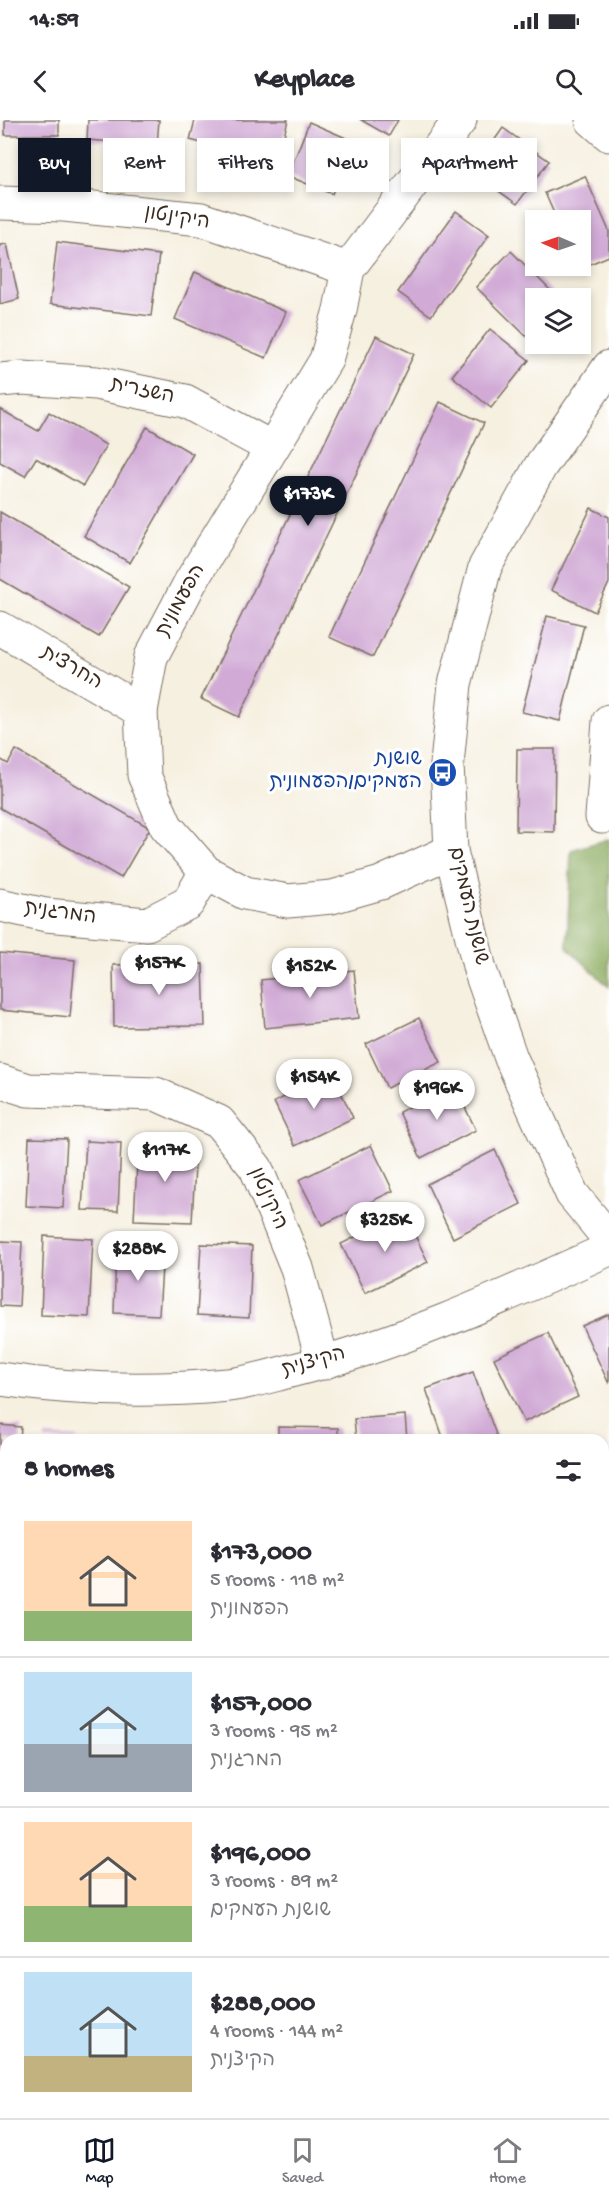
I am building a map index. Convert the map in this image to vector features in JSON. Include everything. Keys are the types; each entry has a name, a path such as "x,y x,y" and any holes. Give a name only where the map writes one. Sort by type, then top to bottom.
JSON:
{"street":[{"name":"הפעמונית","path":"451,851 381,883 333,897 288,901 245,893 206,872 166,826 144,775 141,711 151,657 191,582 326,360 340,310 348,269 460,120"},
{"path":"592,120 609,135"},
{"name":"היקינטון","path":"0,203 64,205 201,219 348,269"},
{"name":"שושנת העמקים","path":"609,366 540,467 485,567 455,684 447,764 451,851 480,970 511,1058 572,1194 609,1239"},
{"name":"השזרית","path":"0,380 23,378 96,382 185,401 272,447"},
{"name":"החרצית","path":"0,628 141,711"},
{"path":"602,818 609,721"},
{"name":"המרגנית","path":"0,905 46,915 147,924 188,903 206,872"},
{"name":"היקינטון","path":"0,1081 28,1090 156,1094 219,1122 256,1168 297,1269 323,1363"},
{"name":"הקיצנית","path":"0,1379 34,1384 138,1388 229,1385 323,1363 463,1316 609,1249"}],"green space":[{"path":"609,839 609,987 567,947 571,850"}],"building":[{"path":"5,120 59,120 59,135 5,135"},
{"path":"88,120 159,120 158,138 103,138 103,141 87,138"},
{"path":"195,120 288,120 283,138 197,138 197,142 190,140"},
{"path":"361,120 398,120 389,136"},
{"path":"309,122 346,138 306,138 306,183 294,178 294,161"},
{"path":"503,128 517,138 496,138"},
{"path":"537,152 549,161 537,177"},
{"path":"585,176 609,231 609,256 591,264 591,210 553,210 545,193"},
{"path":"500,192 526,192 517,204"},
{"path":"456,211 489,235 431,316 398,292"},
{"path":"57,242 159,255 151,316 50,304"},
{"path":"7,244 19,299 0,304 0,245"},
{"path":"511,251 525,265 525,276 536,276 548,288 525,288 525,335 476,287"},
{"path":"195,272 286,312 266,358 175,319"},
{"path":"490,329 529,360 491,408 452,376"},
{"path":"376,336 414,354 239,717 201,699"},
{"path":"440,402 484,423 373,657 329,637"},
{"path":"0,409 38,431 49,412 106,445 83,486 36,458 25,476 0,462"},
{"path":"147,427 193,454 130,563 84,536"},
{"path":"591,508 609,517 609,583 595,612 551,590"},
{"path":"0,512 129,587 99,637 0,579"},
{"path":"547,616 584,625 560,721 522,712"},
{"path":"517,749 555,749 554,832 516,831"},
{"path":"16,750 150,828 121,878 0,808 0,759 8,764"},
{"path":"0,953 75,960 70,1017 0,1010"},
{"path":"203,964 205,1026 114,1027 113,965"},
{"path":"354,970 359,1018 265,1028 261,980"},
{"path":"419,1018 441,1062 387,1088 366,1044"},
{"path":"332,1073 353,1118 295,1146 274,1102"},
{"path":"454,1085 476,1130 421,1158 399,1112"},
{"path":"29,1138 67,1139 63,1208 26,1206"},
{"path":"86,1141 121,1143 118,1211 82,1210"},
{"path":"138,1144 196,1147 192,1222 134,1220"},
{"path":"371,1145 393,1191 322,1225 299,1180"},
{"path":"495,1150 521,1204 453,1238 427,1184"},
{"path":"404,1213 428,1262 365,1293 341,1244"},
{"path":"44,1236 93,1239 89,1317 41,1315"},
{"path":"0,1241 22,1242 19,1307 0,1306"},
{"path":"201,1244 252,1246 249,1318 197,1315"},
{"path":"116,1249 163,1251 159,1315 114,1313"},
{"path":"609,1314 609,1384 582,1326"},
{"path":"548,1333 578,1397 524,1422 494,1358"},
{"path":"473,1372 496,1434 442,1434 426,1389"},
{"path":"405,1415 407,1434 355,1434 354,1419"},
{"path":"0,1425 21,1427 20,1434 0,1434"},
{"path":"278,1427 338,1428 338,1434 278,1434"}],"place":[{"name":"שושנת העמקים/הפעמונית","path":"443,772"}]}
